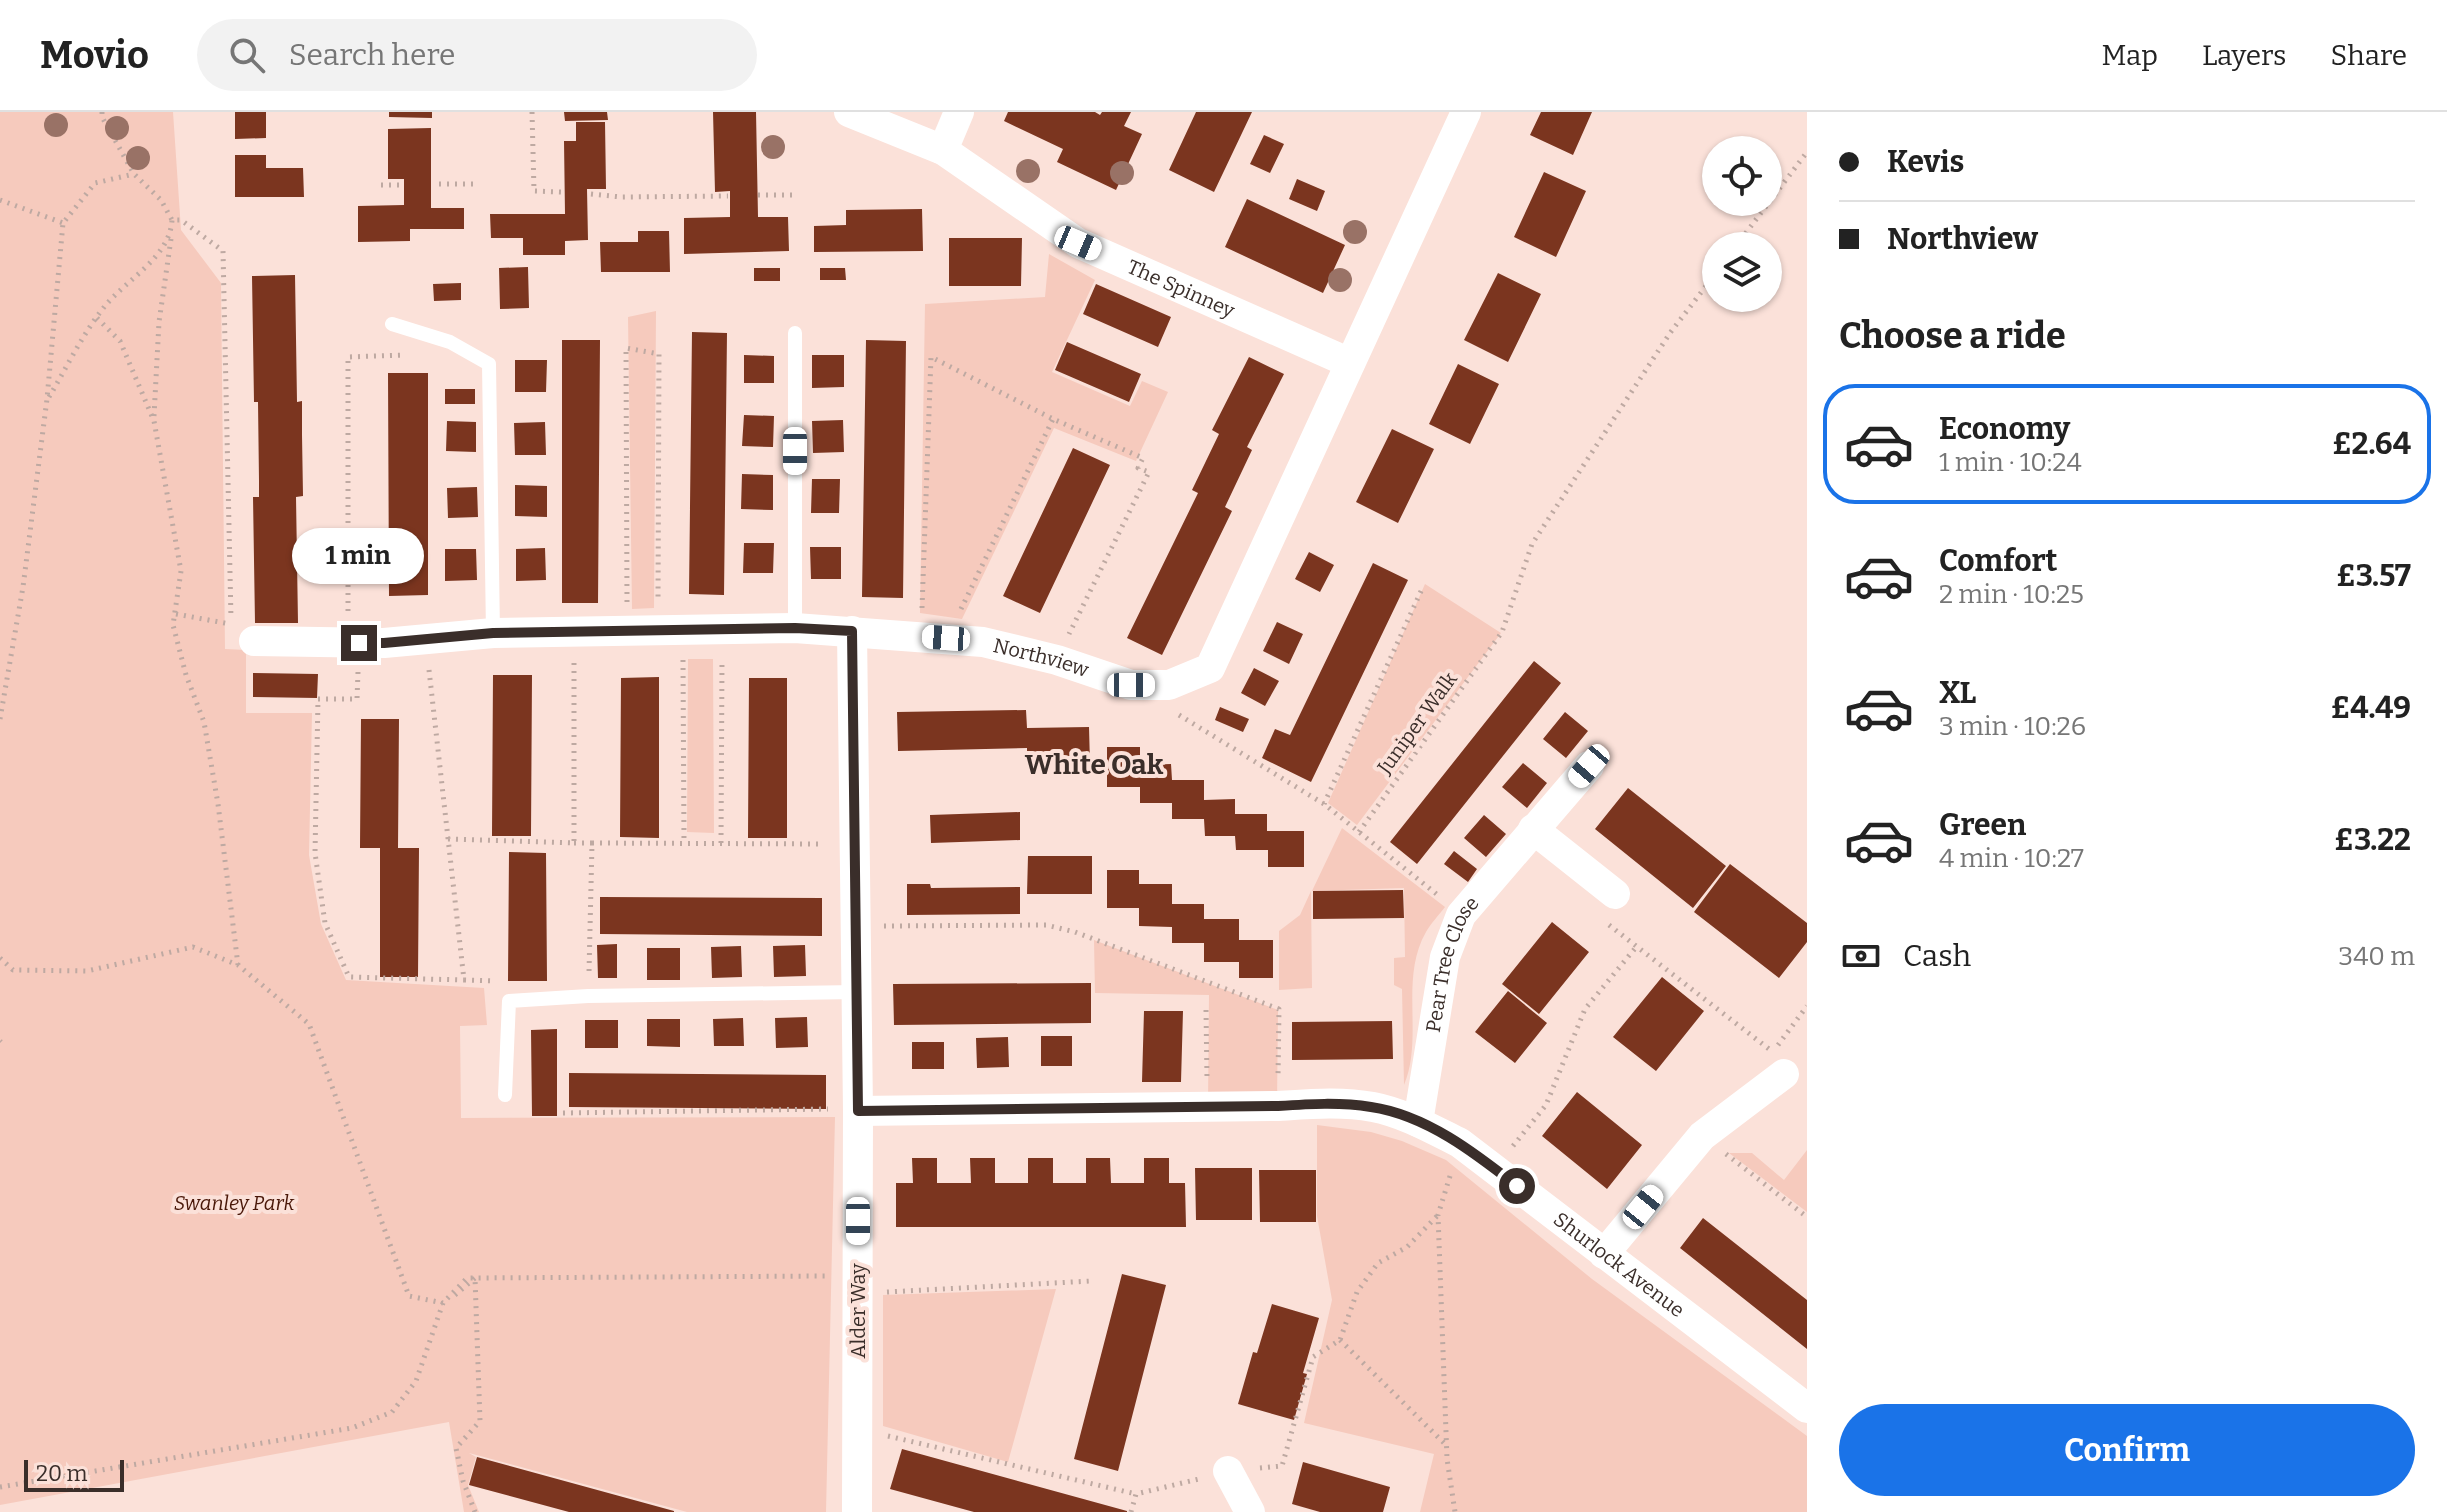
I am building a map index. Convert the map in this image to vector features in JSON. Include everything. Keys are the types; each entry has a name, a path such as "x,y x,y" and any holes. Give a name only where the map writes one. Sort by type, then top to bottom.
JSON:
{"street":[{"name":"The Spinney","path":"849,112 943,150 1078,243 1350,363"},
{"path":"943,150 959,112"},
{"name":"Northview","path":"242,632 384,643 493,633 795,628 983,642 1057,660 1131,685 1169,685 1210,668 1466,112"},
{"name":"Alder Way","path":"852,631 858,1110 857,1512"},
{"name":"Pear Tree Close","path":"1418,1122 1445,957 1461,915 1589,766"},
{"path":"1533,829 1615,894"},
{"path":"1604,1254 1702,1136 1784,1074"},
{"name":"Shurlock Avenue","path":"858,1110 1327,1103 1373,1107 1418,1122 1460,1143 1807,1408"},
{"path":"1228,1471 1250,1512"}],"lane":[{"path":"392,324 450,342 489,364 493,633"},
{"path":"795,333 795,628"},
{"path":"505,1095 509,1001 588,996 856,992"}],"path":[{"path":"102,112 134,174 161,200 172,220 159,322 154,421 181,571 173,625 186,675 204,722 218,804 238,965"},
{"path":"532,112 534,191 561,192"},
{"path":"1747,232 1807,152"},
{"path":"0,719 23,587 47,399 63,223 95,183 134,174"},
{"path":"439,184 478,184"},
{"path":"381,185 401,185"},
{"path":"591,194 621,197 728,196"},
{"path":"758,195 798,195"},
{"path":"0,200 63,223"},
{"path":"172,220 181,220 223,251 242,632 176,614"},
{"path":"47,399 104,306 171,234"},
{"name":"Juniper Walk","path":"1359,832 1502,632 1532,544 1670,333 1702,291"},
{"path":"97,318 120,341 154,421"},
{"path":"409,330 409,355 348,357 353,642 357,699 318,699 315,853 325,923 349,977 508,982 509,1001"},
{"path":"627,631 626,348 659,354 670,630 684,843"},
{"path":"934,638 931,357 1053,419 1143,458 1138,468 1149,472 1057,660"},
{"path":"934,638 1053,419"},
{"name":"Juniper Walk","path":"1324,804 1422,589"},
{"path":"721,843 722,630"},
{"path":"574,633 574,843"},
{"path":"426,638 464,980"},
{"path":"1131,685 1324,804 1461,915"},
{"path":"448,839 574,843 854,844"},
{"path":"588,996 592,843"},
{"path":"855,926 1046,925 1075,932 1279,1009 1278,1106"},
{"path":"1495,1169 1546,1105 1585,1009 1637,946 1772,1052 1807,1006"},
{"path":"0,958 13,970 87,971 193,947 238,965 309,1024 409,1296 443,1303"},
{"path":"1206,1010 1207,1107"},
{"path":"563,1113 858,1110"},
{"path":"1702,1136 1807,1217"},
{"path":"1455,1512 1446,1445 1438,1215 1460,1143"},
{"path":"858,1429 1136,1494 1228,1471 1282,1466 1313,1357 1340,1340 1357,1292 1378,1263 1407,1247 1438,1215"},
{"path":"475,1277 480,1421 456,1448 463,1481 475,1512"},
{"path":"0,1487 352,1428 392,1412 416,1381 443,1303 475,1277 858,1285 1091,1281"},
{"path":"1340,1340 1446,1445"},
{"path":"1131,1512 1136,1494"}],"green space":[{"name":"Swanley Park","path":"0,112 173,112 181,230 221,283 225,649 246,650 246,713 312,713 309,855 321,924 346,980 484,988 487,1025 460,1026 461,1118 835,1117 826,1512 687,1512 469,1453 476,1457 468,1485 479,1512 464,1512 449,1422 0,1505"},
{"path":"1049,254 1095,280 1052,372 1130,406 1142,381 1168,392 1136,461 1054,428 962,619 920,613 925,304 1045,297"},
{"path":"656,311 654,608 632,609 628,317"},
{"path":"1425,584 1501,633 1357,825 1328,803"},
{"path":"688,659 713,659 714,833 687,832"},
{"path":"1342,828 1445,907 1428,929 1418,950 1412,988 1410,1067 1404,1085 1402,989 1394,985 1394,958 1405,957 1404,888 1312,891"},
{"path":"1311,891 1312,988 1279,990 1279,931 1300,915"},
{"path":"1094,940 1278,1010 1277,1104 1208,1105 1209,995 1095,993"},
{"path":"1317,1125 1371,1132 1402,1141 1446,1160 1592,1279 1807,1436 1807,1512 1420,1512 1434,1454 1304,1423 1332,1300 1317,1216"},
{"path":"1807,1150 1807,1212 1729,1153 1752,1153 1784,1180"},
{"path":"1056,1289 1008,1462 883,1426 883,1295"}],"building":[{"path":"235,112 266,112 266,138 235,139"},
{"path":"389,112 432,112 432,118 389,117"},
{"path":"564,112 607,112 608,120 565,121"},
{"path":"713,112 756,112 758,217 788,217 789,251 684,254 684,218 730,217 730,191 715,192"},
{"path":"1008,112 1095,112 1100,115 1102,112 1131,112 1124,126 1142,134 1116,190 1057,162 1063,149 1004,121"},
{"path":"1196,112 1252,112 1214,192 1169,170"},
{"path":"1541,112 1592,112 1573,155 1530,135"},
{"path":"576,122 605,122 606,189 587,189 588,240 565,241 565,255 523,255 523,238 491,238 490,214 565,214 564,141 576,141"},
{"path":"431,128 431,208 464,208 464,229 410,229 410,241 358,242 358,206 404,205 404,179 388,179 388,129"},
{"path":"1264,135 1284,144 1270,173 1250,164"},
{"path":"235,155 266,155 266,168 303,168 304,197 235,197"},
{"path":"1544,172 1586,191 1556,257 1514,237"},
{"path":"1297,179 1325,191 1317,211 1289,199"},
{"path":"1247,199 1345,245 1323,293 1225,247"},
{"path":"922,209 923,251 814,252 814,226 846,225 846,210"},
{"path":"638,231 669,231 670,272 601,272 600,242 638,242"},
{"path":"949,238 1022,238 1021,286 949,286"},
{"path":"528,267 529,308 500,309 499,268"},
{"path":"754,268 780,268 780,281 754,281"},
{"path":"820,268 845,268 846,280 820,280"},
{"path":"1498,273 1541,294 1508,362 1464,340"},
{"path":"295,275 297,402 302,401 303,496 296,497 298,623 255,623 253,497 259,497 259,481 252,276"},
{"path":"461,283 461,300 434,301 433,284"},
{"path":"1096,284 1171,317 1158,347 1083,314"},
{"path":"692,332 727,333 724,595 689,594"},
{"path":"562,340 600,340 598,603 562,603"},
{"path":"866,340 906,341 903,598 862,597"},
{"path":"1067,342 1141,374 1129,402 1055,370"},
{"path":"744,355 774,356 774,383 744,383"},
{"path":"812,355 844,355 844,387 812,388"},
{"path":"1249,357 1284,374 1247,447 1252,450 1225,507 1232,511 1162,655 1127,638 1198,493 1192,490 1219,434 1212,430"},
{"path":"515,360 547,360 546,392 515,392"},
{"path":"1458,364 1499,384 1470,444 1429,424"},
{"path":"388,373 428,373 428,595 389,596"},
{"path":"445,389 475,389 475,404 445,404"},
{"path":"744,415 774,416 773,447 742,446"},
{"path":"843,420 844,452 813,453 812,421"},
{"path":"447,421 476,422 476,452 446,451"},
{"path":"545,422 546,455 515,455 514,423"},
{"path":"1392,429 1434,449 1398,523 1356,502"},
{"path":"1073,448 1110,465 1040,613 1003,596"},
{"path":"742,474 773,475 773,510 741,509"},
{"path":"812,479 840,479 839,513 811,513"},
{"path":"515,485 547,486 547,517 515,516"},
{"path":"477,487 478,517 448,518 447,488"},
{"path":"744,543 774,543 773,573 743,573"},
{"path":"810,547 841,547 841,579 811,579"},
{"path":"545,548 546,580 516,581 516,549"},
{"path":"445,549 476,549 477,580 445,581"},
{"path":"1309,552 1334,565 1320,592 1295,579"},
{"path":"1373,563 1408,580 1311,782 1262,758 1275,729 1290,735"},
{"path":"1277,622 1303,634 1289,664 1263,651"},
{"path":"1534,661 1561,683 1417,864 1390,842"},
{"path":"1254,668 1279,681 1265,706 1241,693"},
{"path":"253,673 318,674 317,698 253,697"},
{"path":"493,675 532,675 531,836 492,836"},
{"path":"659,677 659,838 620,837 621,678"},
{"path":"749,678 787,678 787,838 748,838"},
{"path":"1220,707 1249,719 1243,732 1215,720"},
{"path":"1026,710 1027,728 1089,727 1090,764 1027,766 1027,748 898,751 897,712"},
{"path":"1565,712 1588,731 1566,758 1543,739"},
{"path":"361,719 399,719 398,848 419,848 418,977 380,977 380,848 360,848"},
{"path":"1107,747 1140,747 1140,765 1171,764 1172,780 1204,780 1204,800 1235,799 1235,814 1267,814 1267,831 1304,831 1304,867 1268,867 1268,850 1236,850 1235,836 1205,836 1204,819 1172,819 1172,803 1140,803 1140,787 1107,787"},
{"path":"1523,763 1547,783 1527,808 1502,787"},
{"path":"1628,788 1726,866 1693,908 1595,829"},
{"path":"1020,812 1020,840 931,843 930,815"},
{"path":"1484,815 1506,834 1486,857 1464,838"},
{"path":"1454,851 1477,869 1468,882 1444,864"},
{"path":"509,852 546,853 547,981 508,981"},
{"path":"1028,856 1092,856 1092,894 1027,894"},
{"path":"1730,864 1807,923 1807,942 1779,978 1694,912"},
{"path":"1107,870 1139,870 1139,884 1172,884 1172,904 1204,904 1204,919 1239,919 1239,940 1273,940 1273,978 1239,978 1239,962 1204,962 1204,943 1172,943 1172,927 1139,926 1139,908 1107,908"},
{"path":"907,884 930,884 931,888 1020,887 1020,914 907,915"},
{"path":"1403,890 1404,918 1313,919 1313,891"},
{"path":"600,897 822,898 822,936 600,934"},
{"path":"1552,922 1589,952 1539,1014 1502,984"},
{"path":"617,944 617,978 598,978 597,945"},
{"path":"805,945 806,976 774,977 773,946"},
{"path":"741,946 742,977 712,978 711,947"},
{"path":"647,948 680,948 680,980 647,980"},
{"path":"1662,977 1704,1011 1656,1071 1613,1037"},
{"path":"1091,983 1091,1023 894,1025 893,984"},
{"path":"1508,991 1547,1023 1515,1063 1475,1032"},
{"path":"1144,1011 1183,1011 1181,1082 1142,1082"},
{"path":"807,1017 808,1047 776,1048 775,1018"},
{"path":"743,1018 744,1046 714,1046 713,1019"},
{"path":"647,1019 680,1019 680,1047 647,1046"},
{"path":"585,1020 618,1020 618,1048 585,1048"},
{"path":"1392,1021 1393,1059 1292,1060 1292,1022"},
{"path":"557,1029 557,1116 532,1116 531,1030"},
{"path":"1041,1036 1072,1036 1072,1066 1041,1066"},
{"path":"1008,1037 1009,1067 977,1068 976,1038"},
{"path":"912,1042 944,1042 944,1069 912,1069"},
{"path":"569,1073 826,1075 826,1109 569,1107"},
{"path":"1577,1092 1642,1145 1607,1189 1542,1136"},
{"path":"912,1158 937,1158 937,1183 971,1183 970,1158 995,1158 995,1183 1028,1183 1028,1158 1053,1158 1053,1183 1086,1183 1086,1158 1110,1158 1111,1183 1144,1183 1144,1158 1169,1158 1169,1183 1185,1183 1186,1227 896,1227 896,1183 913,1183"},
{"path":"1195,1168 1252,1168 1252,1220 1196,1220"},
{"path":"1259,1170 1316,1170 1316,1222 1260,1222"},
{"path":"1703,1218 1807,1300 1807,1349 1680,1248"},
{"path":"1122,1274 1166,1285 1118,1471 1074,1459"},
{"path":"1272,1304 1319,1318 1303,1373 1307,1374 1294,1420 1238,1404 1253,1352 1257,1353"},
{"path":"902,1449 1127,1512 974,1512 890,1489"},
{"path":"477,1457 674,1512 569,1512 469,1485"},
{"path":"1303,1462 1390,1487 1383,1512 1320,1512 1292,1504"}],"district":[{"name":"White Oak","path":"1094,764"}],"route":[{"path":"359,643 493,633 795,628 852,631 858,1111 1327,1103 1373,1107 1418,1122 1460,1143 1517,1186"}]}
